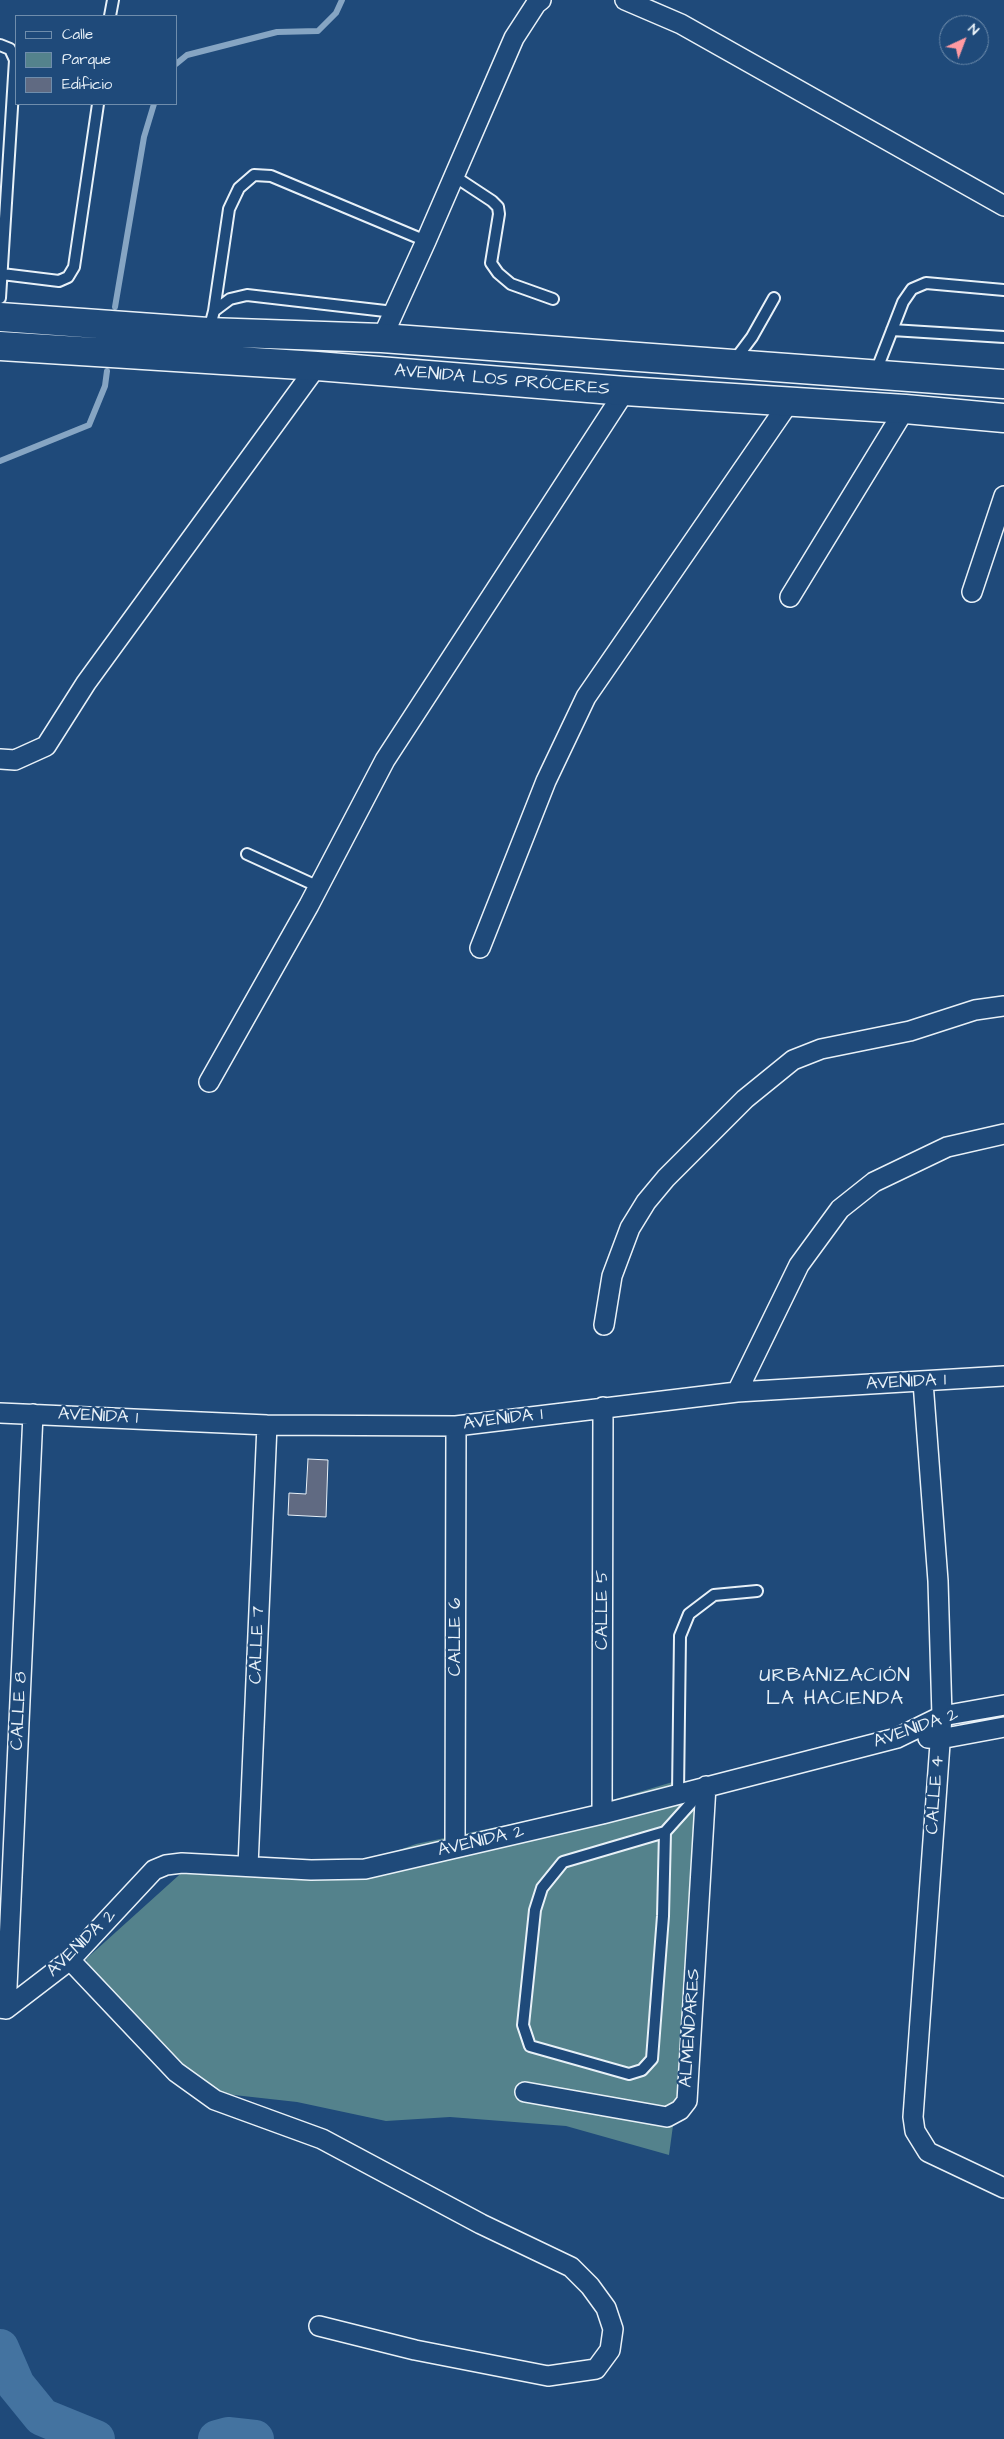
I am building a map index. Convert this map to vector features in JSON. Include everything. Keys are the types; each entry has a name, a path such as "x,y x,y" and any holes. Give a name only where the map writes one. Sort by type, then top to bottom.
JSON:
{"main road":[{"name":"AVENIDA LOS PRÓCERES","path":"0,317 211,321 382,338 1004,384"},
{"name":"AVENIDA LOS PRÓCERES","path":"0,346 317,366 625,391 904,409 1004,418"}],"street":[{"path":"382,338 514,38 536,4 541,0"},
{"path":"625,0 681,24 1004,206"},
{"path":"0,759 15,760 46,746 86,683 317,366"},
{"path":"209,1082 318,887 384,760 625,391"},
{"path":"480,948 546,781 586,696 790,401"},
{"path":"790,597 904,409"},
{"path":"972,592 1004,496"},
{"path":"604,1325 612,1276 630,1228 646,1202 666,1178 745,1098 793,1060 821,1049 910,1032 975,1010 1004,1006"},
{"path":"737,1392 799,1265 840,1209 874,1182 947,1147 1004,1134"},
{"name":"AVENIDA 1","path":"0,1413 267,1425 456,1426 737,1392 1004,1376"},
{"name":"CALLE 4","path":"923,1382 938,1581 942,1716 912,2117 915,2131 928,2152 1004,2188"},
{"name":"CALLE 5","path":"602,1814 603,1407"},
{"name":"CALLE 8","path":"3,2008 33,1414"},
{"name":"CALLE 7","path":"248,1866 267,1425"},
{"name":"CALLE 6","path":"455,1847 456,1426"},
{"name":"AVENIDA 2","path":"3,2008 70,1960 154,1870 166,1865 182,1863 311,1870 364,1869 602,1814 897,1738 942,1716 1004,1705"},
{"path":"897,1738 940,1739 1004,1727"},
{"name":"ALMENDARES","path":"525,2092 667,2117 680,2110 687,2101 706,1786"},
{"path":"70,1960 176,2072 215,2100 322,2139 481,2224 571,2267 590,2286 606,2308 613,2329 610,2350 596,2369 548,2376 415,2350 319,2326"}],"lane":[{"path":"110,15 113,0"},
{"path":"0,45 10,49 15,60 0,298"},
{"path":"2,274 59,281 68,277 74,266 98,105"},
{"path":"211,321 230,209 239,188 254,175 271,176 426,241"},
{"path":"454,176 498,207 500,214 491,263 498,273 511,284 553,299"},
{"path":"875,375 903,302 912,289 926,283 1004,290"},
{"path":"211,321 230,299 247,295 394,312"},
{"path":"732,363 752,337 774,298"},
{"path":"892,330 1004,337"},
{"path":"247,854 318,887"},
{"path":"678,1793 680,1636 689,1614 714,1595 757,1591"},
{"path":"665,1832 663,1916 652,2059 642,2070 629,2074 530,2046 523,2026 535,1910 542,1888 563,1862 665,1832 706,1786"}],"green space":[{"path":"676,1781 695,1810 680,2074 669,2155 566,2126 450,2117 386,2121 297,2102 207,2092 90,1972 86,1959 188,1867 354,1866 416,1844 582,1809"}],"building":[{"path":"308,1459 328,1460 326,1517 288,1515 289,1493 306,1494"}],"waterway":[{"path":"178,62 187,55 277,32 318,31 336,13 342,0"},
{"path":"115,307 144,137 154,105"},
{"path":"0,461 89,425 105,386 107,371"},
{"path":"0,2348 16,2385 42,2417 96,2439"},
{"path":"217,2439 228,2436 255,2439"}],"district":[{"name":"URBANIZACIÓN LA HACIENDA","path":"835,1688"}]}
